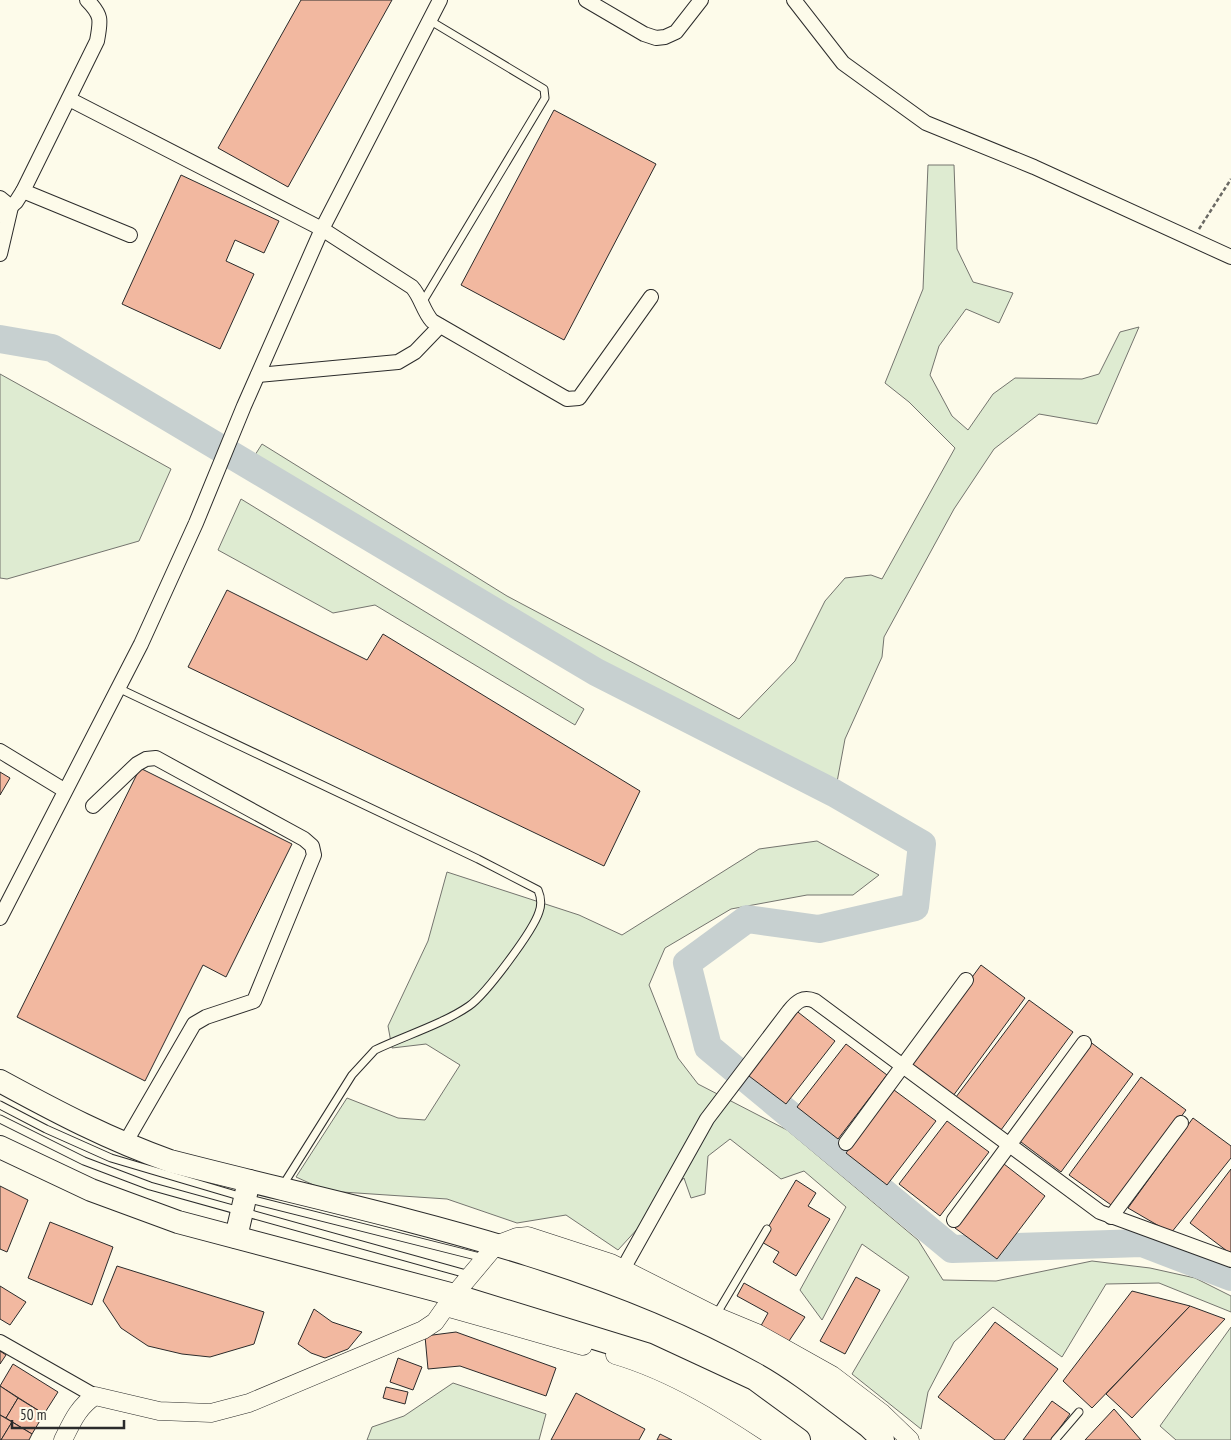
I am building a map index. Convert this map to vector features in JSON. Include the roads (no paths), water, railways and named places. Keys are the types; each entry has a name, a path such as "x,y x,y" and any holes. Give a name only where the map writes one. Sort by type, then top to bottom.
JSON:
{"highway":[{"path":"0,1081 82,1126 124,1145 170,1161 246,1197 280,1189 490,1252 619,1276 766,1353 868,1426 883,1440"},
{"path":"0,1146 91,1190 178,1222 236,1237 450,1301 646,1354 743,1399 799,1440"},
{"path":"236,1237 246,1197"}],"street":[{"path":"0,216 6,202 24,192 97,41 100,24 98,11 86,0"},
{"path":"0,918 118,688 196,523 244,406 322,229 440,0"},
{"path":"586,0 644,34 656,38 665,37 676,32 701,0"},
{"path":"794,0 843,63 926,123 1034,167 1231,257"},
{"path":"70,99 322,229 412,287 426,315 440,326 561,397 575,400 579,398 651,297"},
{"path":"24,192 130,235"},
{"path":"0,254 6,202"},
{"path":"258,375 398,362 415,352 440,326"},
{"path":"0,751 64,790"},
{"path":"93,806 137,764 146,759 156,758 304,839 312,846 314,855 254,1001 206,1017 194,1024 124,1145"},
{"path":"846,1142 966,980"},
{"path":"910,1440 882,1413 832,1375 757,1333 619,1276 707,1119 745,1067 800,999 808,998 815,1001 1100,1212 1231,1260"},
{"path":"954,1220 1084,1043"},
{"path":"1111,1217 1181,1123"},
{"path":"0,1342 95,1396 159,1411 211,1413 249,1403 400,1341 435,1322 470,1275 490,1252"},
{"path":"450,1301 628,1359 681,1383 744,1417 778,1440"},
{"path":"63,1440 84,1403 95,1396"}],"lane":[{"path":"421,304 545,98 544,89 429,20"},
{"path":"118,688 478,859 538,890 541,899 535,921 488,987 470,1006 453,1016 375,1050 365,1059 352,1075 280,1189"},
{"path":"0,1105 46,1129 111,1158 246,1197 470,1275"},
{"path":"0,1118 84,1161 150,1186 246,1197 490,1252"},
{"path":"716,1316 767,1229"},
{"path":"1055,1440 1079,1412"}],"waterway":[{"path":"0,339 52,348 596,672 834,793 922,844 915,907 819,929 747,919 687,963 708,1047 952,1249 1142,1243 1231,1277"}]}
